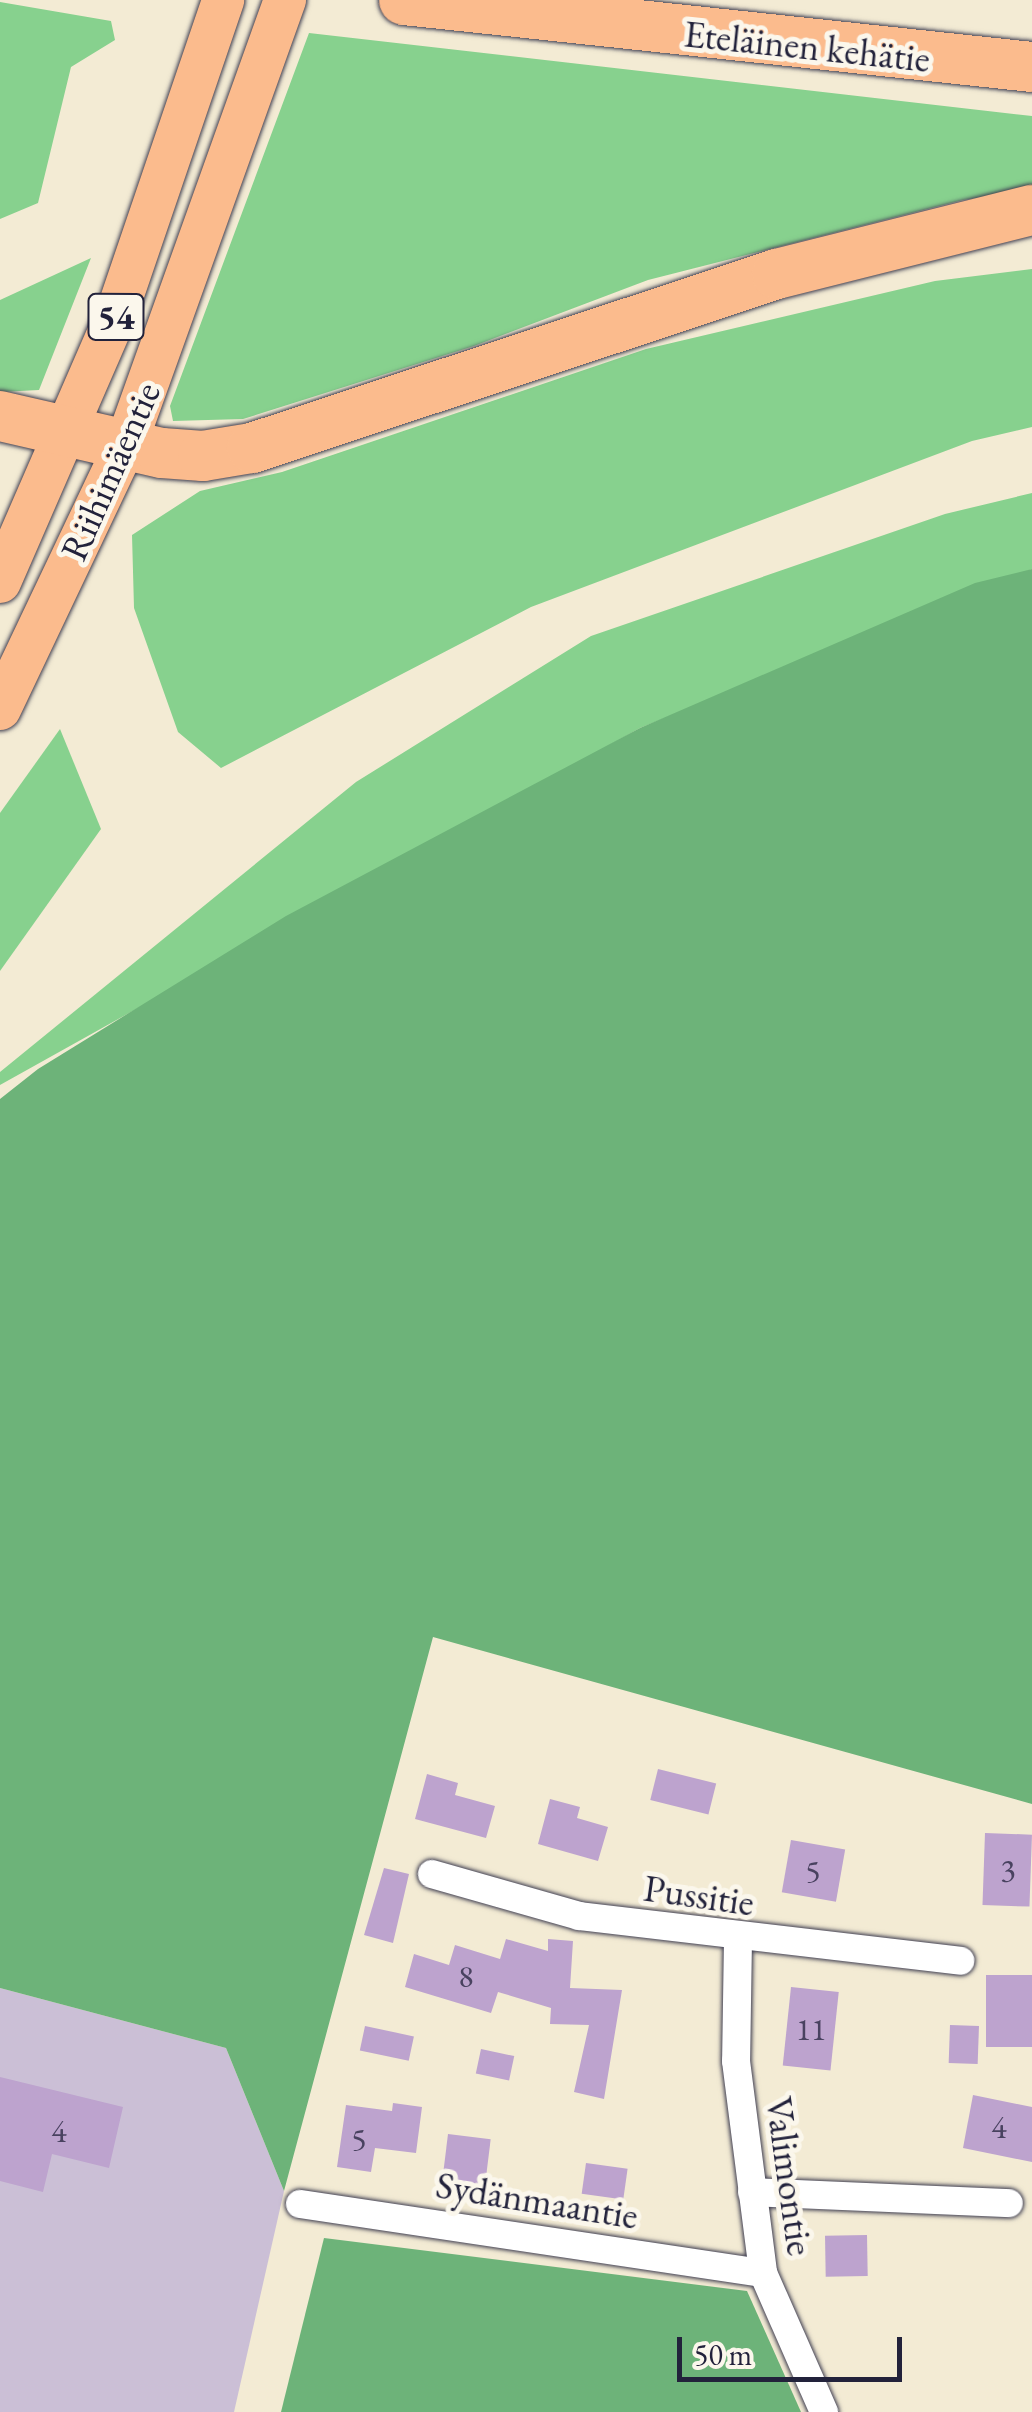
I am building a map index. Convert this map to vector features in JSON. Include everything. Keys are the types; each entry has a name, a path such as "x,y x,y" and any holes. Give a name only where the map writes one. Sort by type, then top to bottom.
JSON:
{"highway":[{"name":"Eteläinen kehätie","path":"404,0 1032,67"},
{"path":"693,0 1032,52"},
{"path":"0,416 202,456 252,448 777,274 1032,210"}],"main road":[{"name":"Riihimäentie","path":"0,582 69,430 158,202 223,0"},
{"name":"Riihimäentie","path":"0,709 126,444 212,214 285,0"}],"street":[{"name":"Pussitie","path":"432,1874 579,1916 738,1939 960,1960"},
{"name":"Valimontie","path":"738,1939 736,2061 763,2272 824,2412"},
{"path":"752,2192 1009,2203"},
{"name":"Sydänmaantie","path":"300,2204 763,2272"}],"shaded area":[{"path":"0,1988 226,2048 284,2191 234,2412 0,2412"}],"green space":[{"path":"0,2 111,21 115,40 71,67 38,203 0,219"},
{"path":"309,33 1032,116 1032,190 963,200 648,280 474,346 243,419 173,421 170,406"},
{"path":"91,258 39,390 0,392 0,300"},
{"path":"1032,269 1032,427 972,441 531,607 221,768 178,732 134,608 132,535 200,491 282,472 646,349 935,281"},
{"path":"1032,493 1032,569 640,728 0,1085 0,1072 356,782 591,636 945,514"},
{"path":"1032,569 1032,1804 433,1637 284,2191 226,2048 0,1988 0,1099 38,1069 286,916 640,728 975,583"},
{"path":"60,729 101,829 0,971 0,813"},
{"path":"324,2238 747,2291 801,2412 281,2412"}],"building":[{"path":"658,1769 716,1784 708,1815 650,1800"},
{"path":"427,1774 458,1783 455,1795 495,1806 486,1838 415,1819"},
{"path":"550,1799 580,1807 577,1818 608,1827 598,1861 538,1844"},
{"path":"985,1833 1032,1835 1029,1907 982,1905"},
{"path":"791,1840 845,1850 836,1902 782,1892"},
{"path":"384,1868 409,1874 393,1943 364,1935"},
{"path":"506,1939 548,1951 548,1939 573,1941 570,1988 622,1990 604,2099 574,2092 589,2025 550,2024 551,2008 498,1992 491,2013 405,1987 414,1954 449,1965 455,1945 500,1959"},
{"path":"986,1975 1032,1975 1032,2047 986,2047"},
{"path":"791,1987 839,1992 830,2071 783,2066"},
{"path":"950,2025 979,2026 978,2064 949,2063"},
{"path":"365,2026 414,2036 409,2061 360,2050"},
{"path":"481,2049 514,2056 509,2081 476,2073"},
{"path":"0,2077 123,2107 109,2168 52,2154 43,2192 0,2181"},
{"path":"973,2095 1032,2107 1032,2162 963,2148"},
{"path":"393,2103 422,2107 416,2153 375,2148 371,2172 337,2167 346,2105 392,2111"},
{"path":"448,2134 491,2139 485,2185 442,2180"},
{"path":"586,2163 628,2169 623,2200 582,2194"},
{"path":"867,2235 868,2276 826,2277 825,2236"}]}
